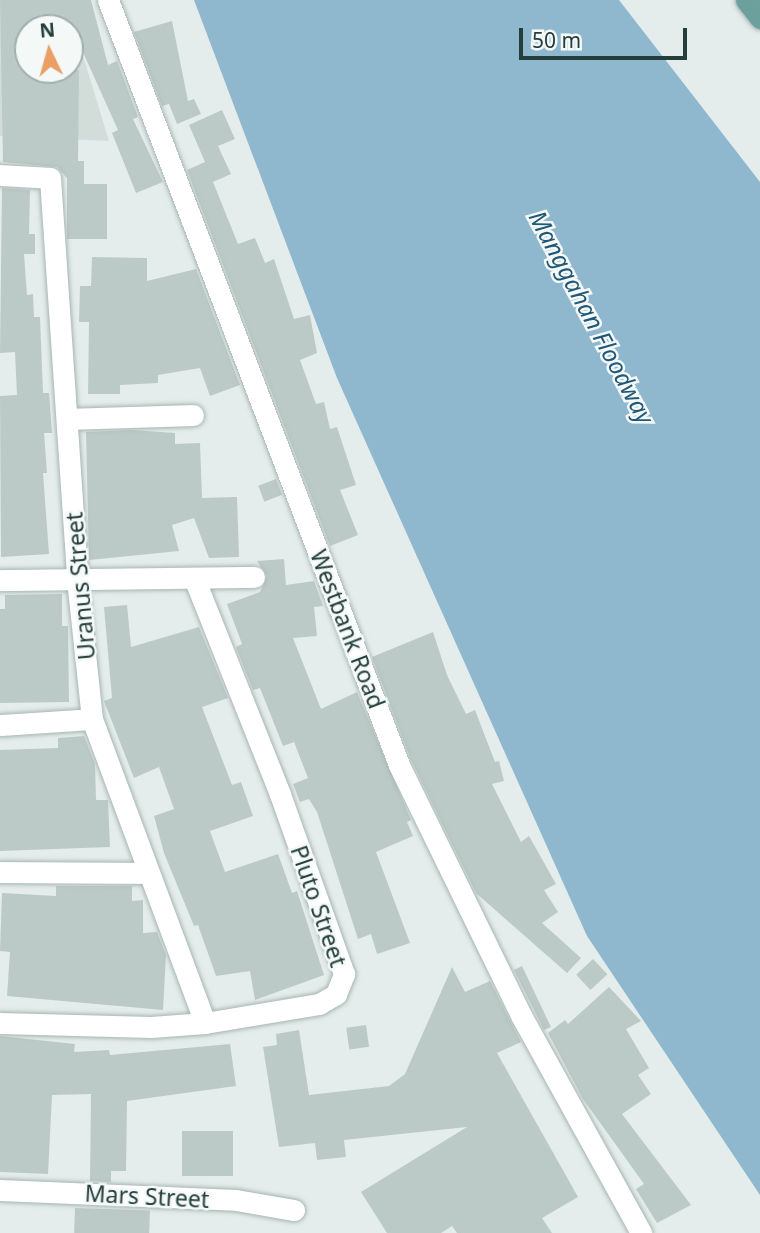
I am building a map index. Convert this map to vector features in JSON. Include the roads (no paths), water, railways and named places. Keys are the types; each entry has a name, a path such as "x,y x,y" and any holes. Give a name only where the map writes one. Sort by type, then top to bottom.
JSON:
{"main road":[{"path":"746,0 760,18"}],"street":[{"name":"Westbank Road","path":"108,0 399,765 522,1017 641,1233"},
{"name":"Uranus Street","path":"0,175 50,178 77,579 92,719 205,1023"},
{"path":"67,419 192,415"},
{"path":"0,580 254,577"},
{"name":"Pluto Street","path":"0,1023 151,1027 205,1023 319,1004 335,995 344,974 280,794 194,578"},
{"path":"0,724 92,719"},
{"path":"0,872 148,873"},
{"name":"Mars Street","path":"0,1190 236,1200 294,1210"}],"water":[{"name":"Manggahan Floodway","path":"194,0 619,0 760,182 760,1195 587,936 337,378"}]}
